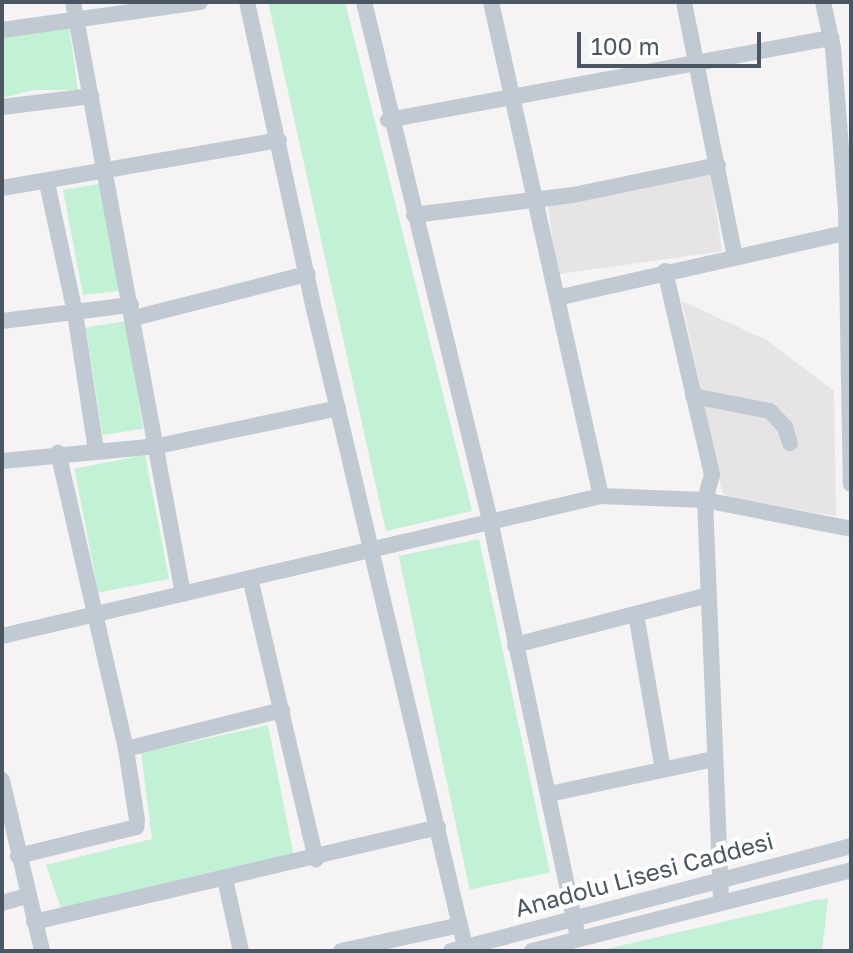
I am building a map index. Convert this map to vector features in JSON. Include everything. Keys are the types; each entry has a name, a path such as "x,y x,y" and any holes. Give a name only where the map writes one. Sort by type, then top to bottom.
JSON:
{"street":[{"path":"73,2 158,446 183,594"},
{"path":"2,30 200,2"},
{"path":"247,2 338,408 438,827 460,925 461,949"},
{"path":"364,2 388,120 490,520 578,938"},
{"path":"491,2 561,297 601,496"},
{"path":"684,2 735,257"},
{"path":"823,2 831,38 848,227 851,484"},
{"path":"388,120 513,94 831,38"},
{"path":"2,107 91,96"},
{"path":"2,188 105,172 167,156 279,140"},
{"path":"414,215 537,201 718,165"},
{"path":"47,183 75,313 96,450"},
{"path":"561,297 848,227"},
{"path":"665,271 712,475 705,500 721,901"},
{"path":"2,321 75,313 132,312 307,274"},
{"path":"693,396 770,411 785,427 790,443"},
{"path":"2,461 58,453 158,446 338,408"},
{"path":"18,856 136,827 126,749 58,453"},
{"path":"2,636 601,496 705,500 851,529"},
{"path":"250,578 316,859"},
{"path":"515,645 709,595"},
{"path":"636,614 663,770"},
{"path":"126,749 282,710"},
{"path":"549,794 713,759"},
{"path":"2,780 42,951"},
{"path":"34,922 316,859 438,827"},
{"name":"Anadolu Lisesi Caddesi","path":"461,949 718,878 851,846"},
{"name":"Anadolu Lisesi Caddesi","path":"532,951 851,870"},
{"path":"225,879 241,951"},
{"path":"2,903 27,896"},
{"path":"341,951 460,925"}],"shaded area":[{"path":"711,174 722,251 557,274 547,197"},
{"path":"682,301 766,340 834,391 836,516 733,499 722,492"}],"green space":[{"path":"268,2 345,2 472,511 386,531"},
{"path":"69,27 78,90 33,90 2,98 2,37"},
{"path":"105,183 119,291 83,295 63,190"},
{"path":"126,321 143,429 103,435 86,327"},
{"path":"145,455 169,579 98,592 74,469"},
{"path":"479,539 550,873 470,890 399,556"},
{"path":"268,725 294,858 61,908 46,865 152,839 141,753"},
{"path":"828,899 822,951 598,951 816,900"}]}
